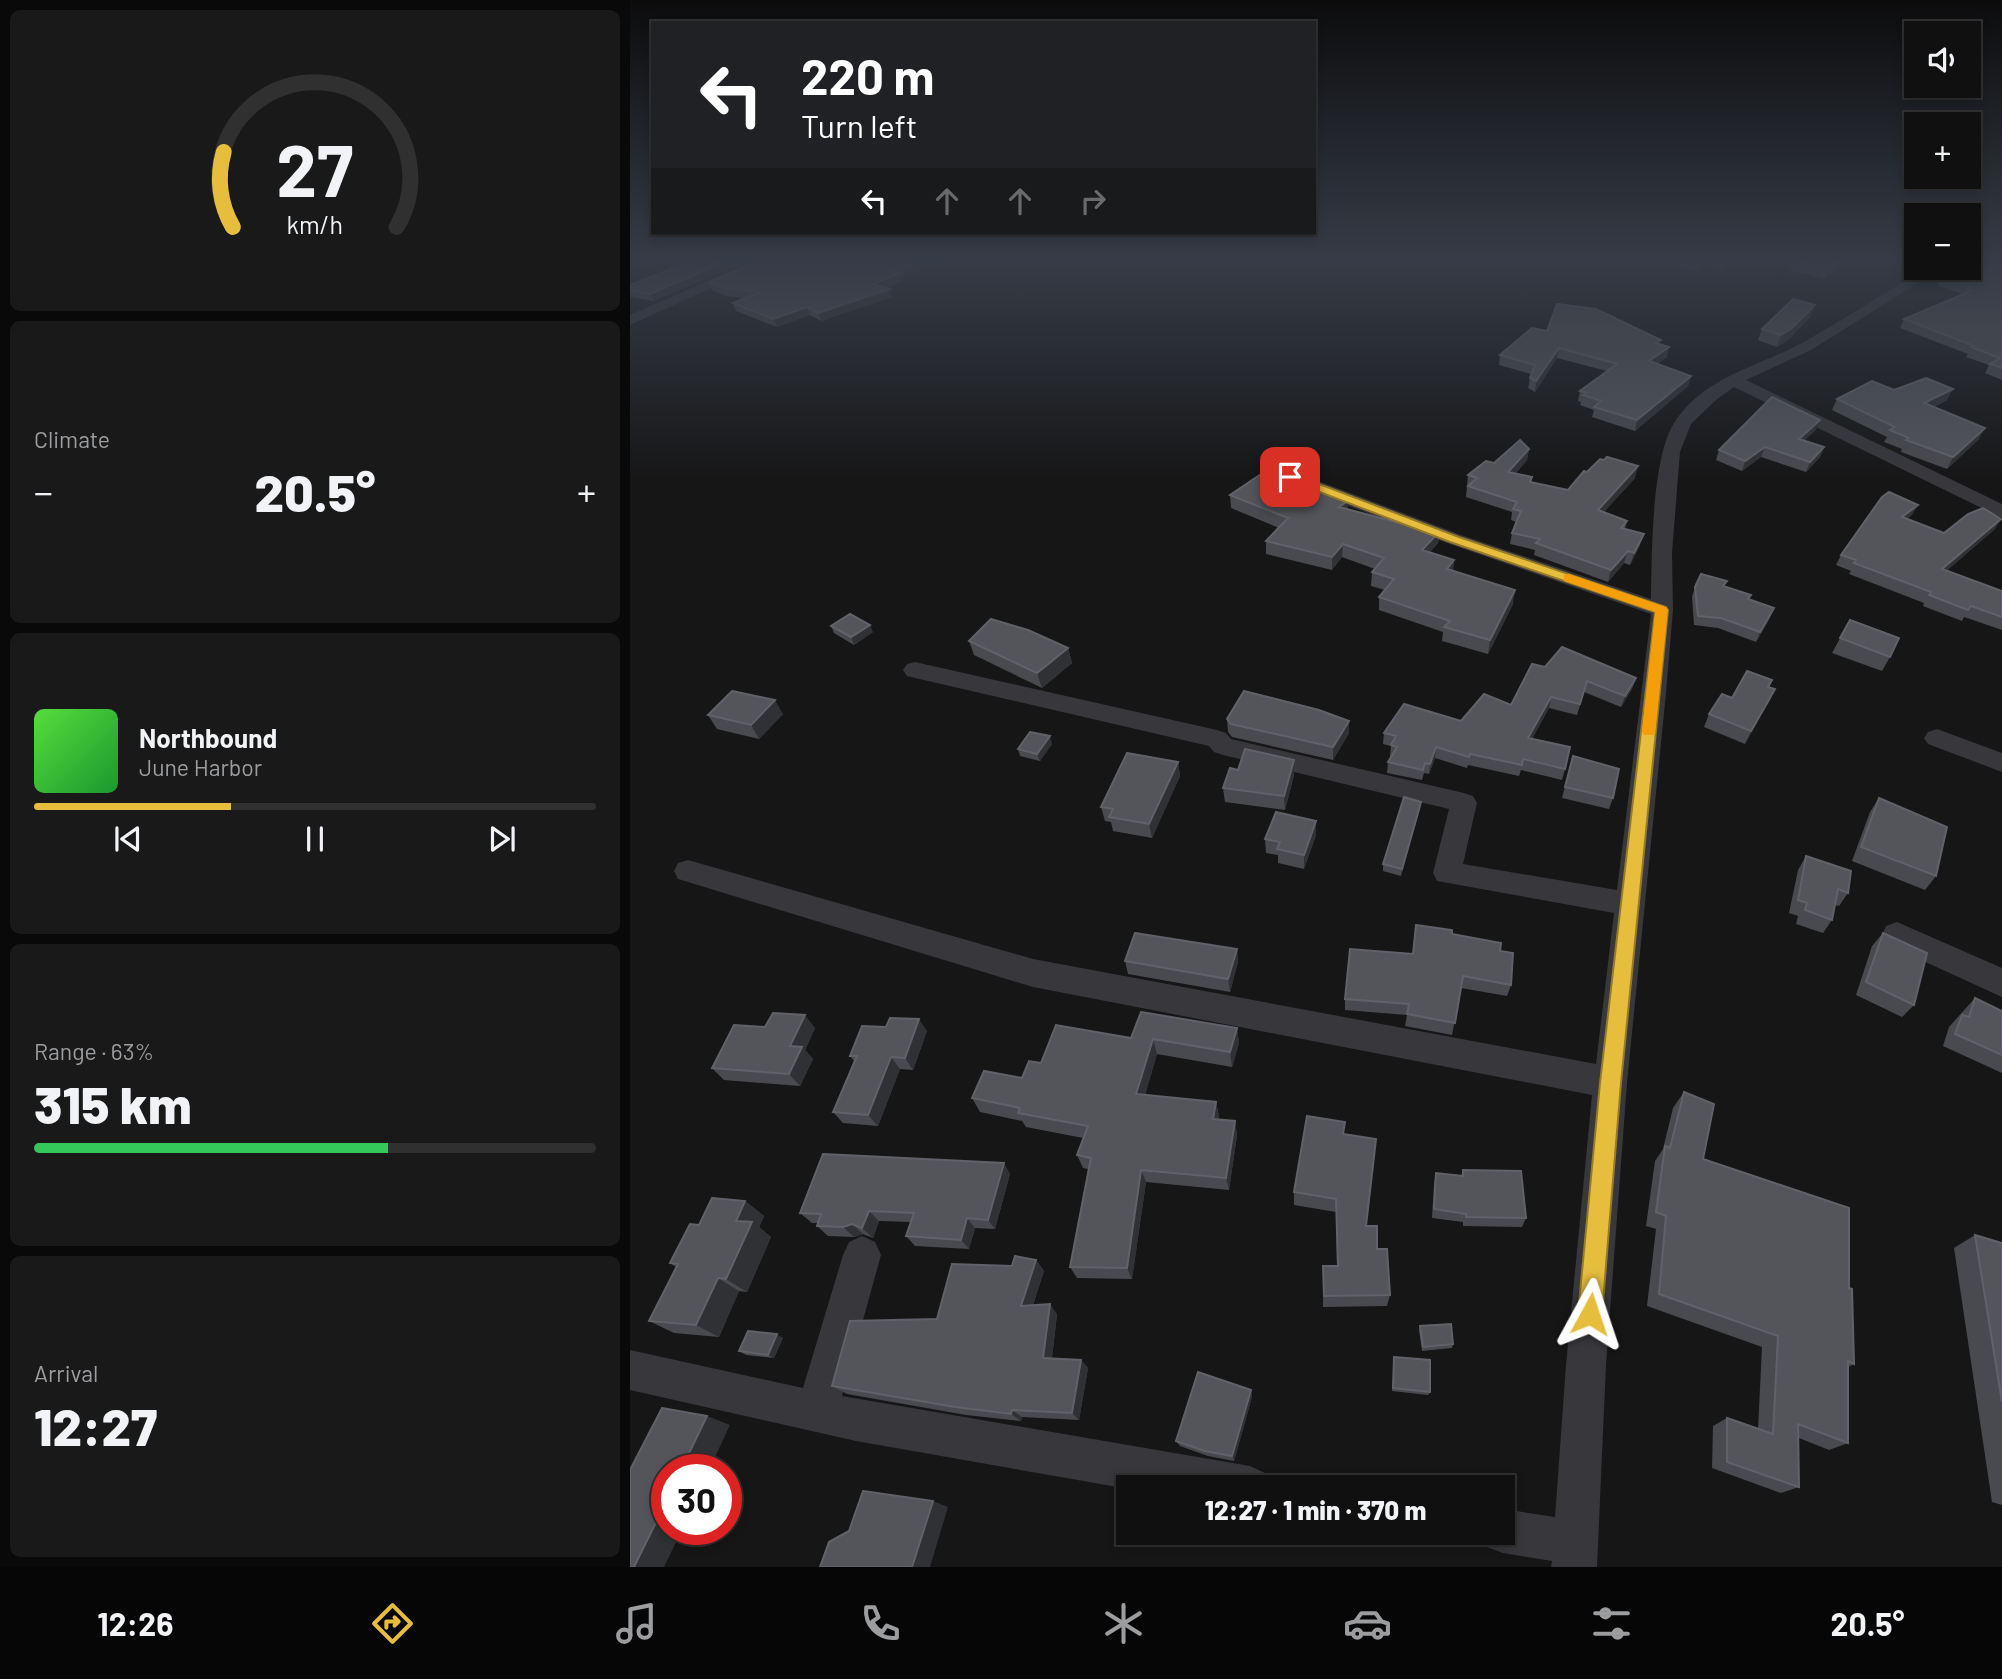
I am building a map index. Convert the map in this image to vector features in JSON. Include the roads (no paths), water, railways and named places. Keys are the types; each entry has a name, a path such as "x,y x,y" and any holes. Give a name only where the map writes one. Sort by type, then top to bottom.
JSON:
{"street":[{"path":"1515,1535 1575,1555 1586,1365 1610,1083 1662,610 1662,553 1671,452 1683,422 1711,395 1733,380 1806,347 1825,335"},
{"path":"1733,380 2002,512"},
{"path":"1290,477 1454,540 1662,610"},
{"path":"915,670 1217,739 1223,746 1464,803 1447,873 1630,904"},
{"path":"1937,738 2002,763"},
{"path":"688,871 1033,972 1610,1083"},
{"path":"1897,935 2002,983"},
{"path":"817,1412 862,1255"},
{"path":"630,1370 817,1412 1176,1475"}]}
